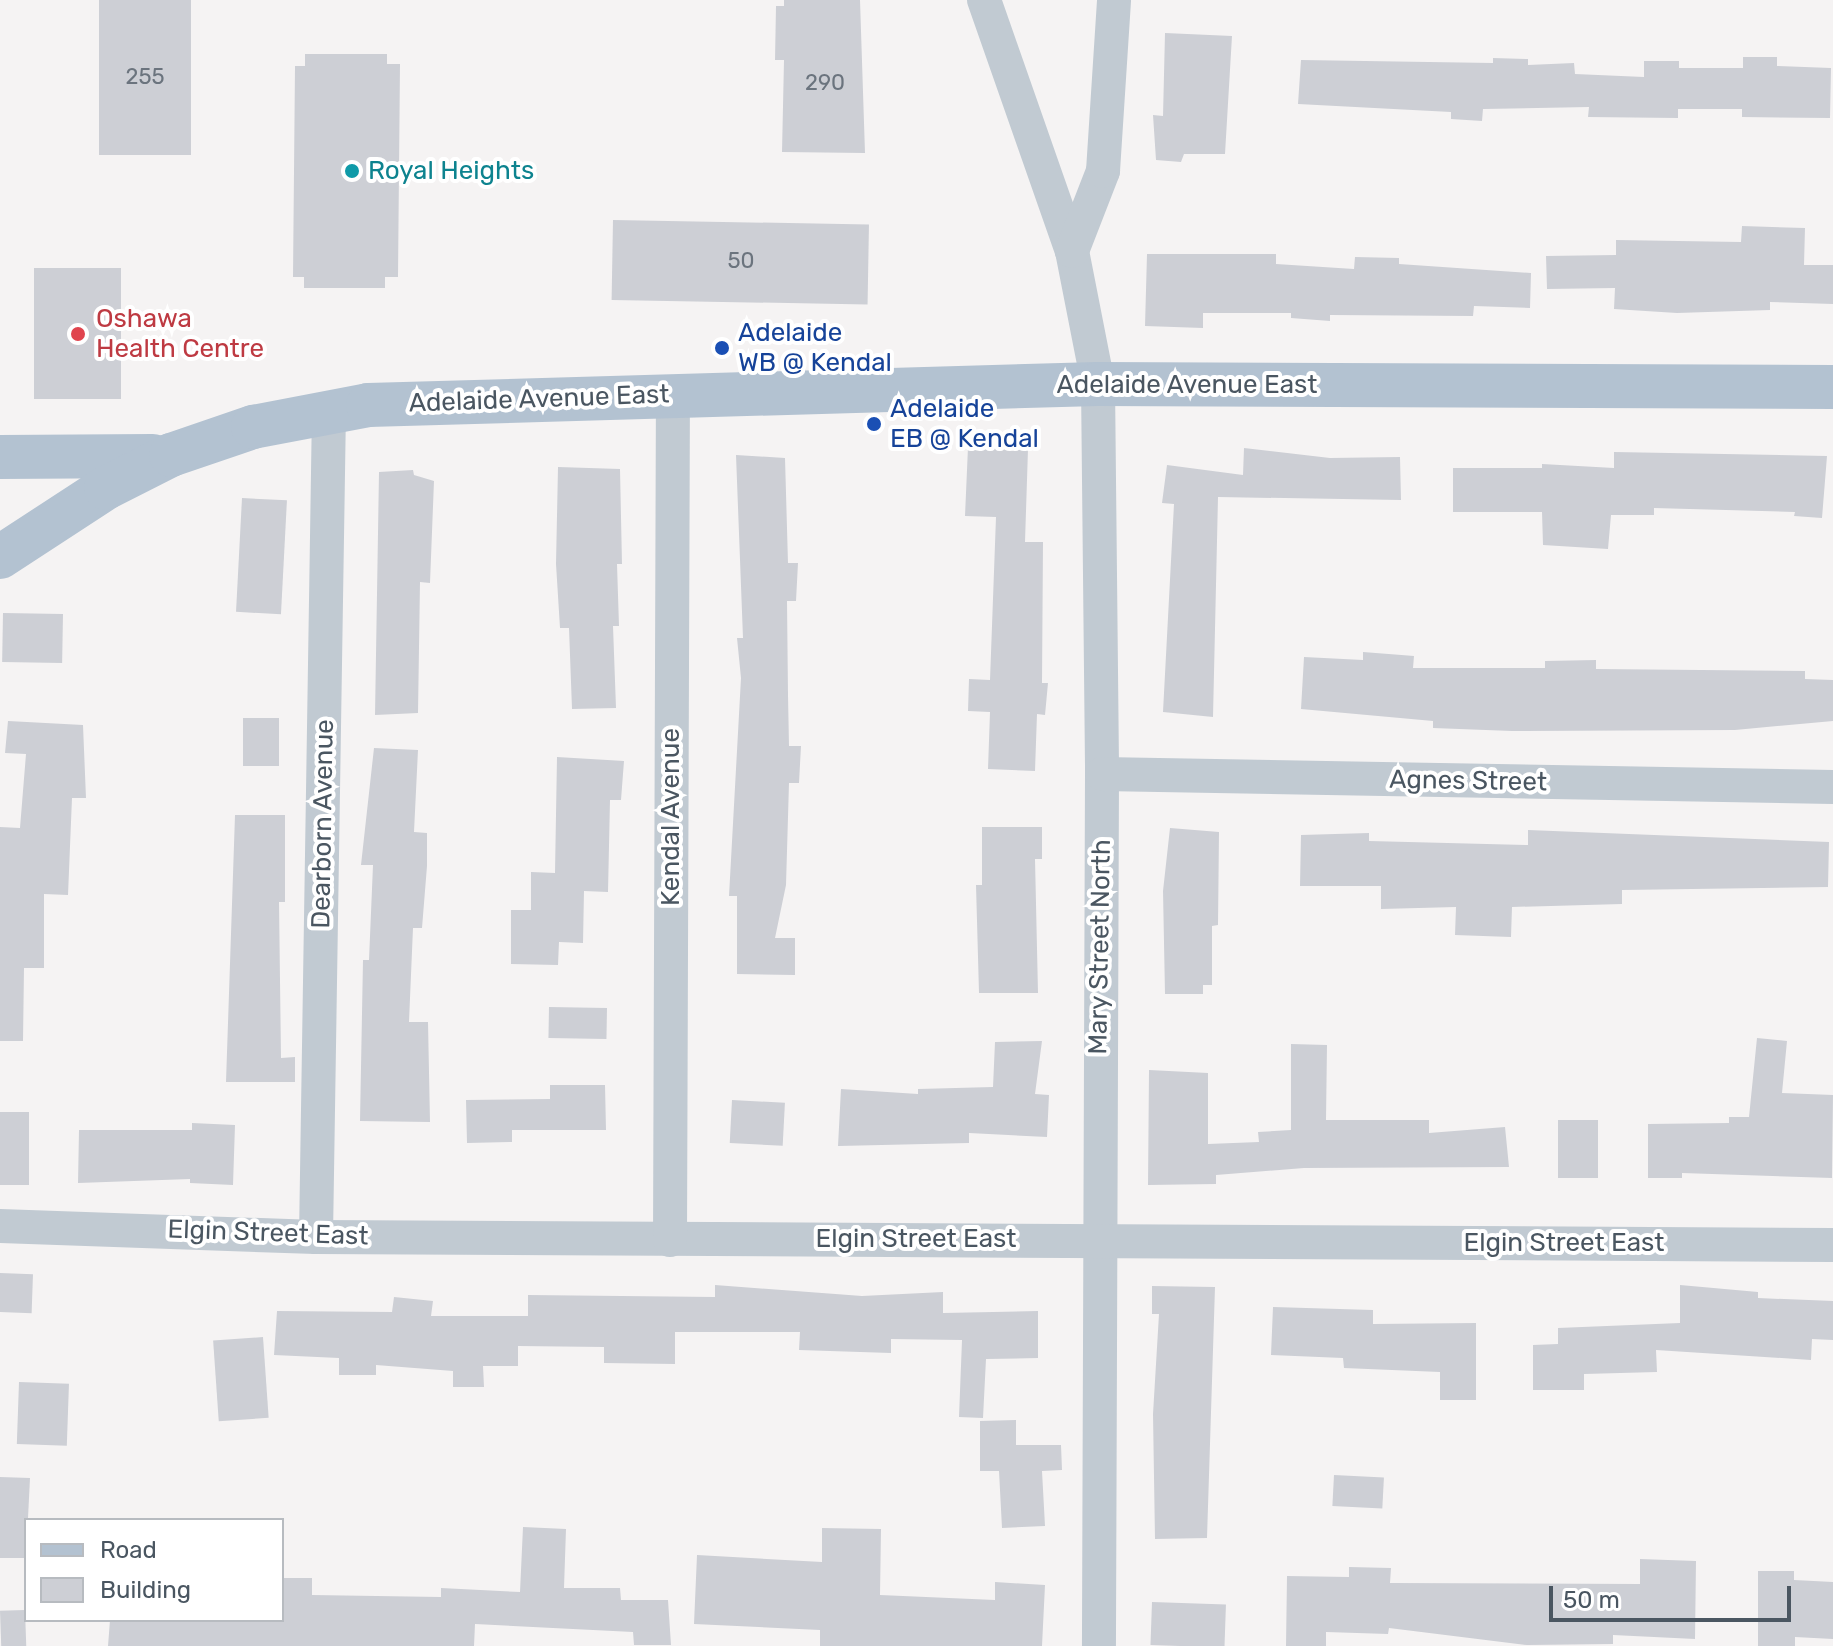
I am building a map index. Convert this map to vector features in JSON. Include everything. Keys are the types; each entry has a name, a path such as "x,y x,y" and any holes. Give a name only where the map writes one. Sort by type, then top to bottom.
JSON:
{"main road":[{"name":"Adelaide Avenue East","path":"0,557 106,488 171,455 253,427 329,410 673,395 1098,384 1833,387"},
{"path":"0,457 171,455"}],"street":[{"name":"Mary Street North","path":"984,0 1072,251 1098,384 1102,774 1096,1240 1099,1646"},
{"path":"1072,251 1103,171 1114,0"},
{"name":"Kendal Avenue","path":"670,1240 673,395"},
{"name":"Dearborn Avenue","path":"316,1237 329,410"},
{"name":"Agnes Street","path":"1102,774 1833,787"},
{"name":"Elgin Street East","path":"0,1226 316,1237 1833,1245"}],"building":[{"path":"99,0 191,0 191,155 99,155"},
{"path":"784,0 860,0 865,153 782,152 784,60 775,60 776,6 784,6"},
{"path":"1165,33 1232,36 1225,154 1184,154 1181,162 1156,160 1153,115 1163,116"},
{"name":"Royal Heights","path":"305,54 387,54 387,64 400,64 398,277 385,277 385,288 304,288 304,277 293,277 295,66 305,66"},
{"path":"1743,57 1777,57 1777,66 1831,68 1830,118 1742,117 1742,109 1678,109 1678,118 1588,117 1589,107 1483,109 1482,121 1451,119 1451,112 1298,104 1301,60 1493,63 1493,58 1528,59 1528,65 1574,63 1575,74 1644,77 1644,61 1679,61 1679,68 1743,68"},
{"path":"613,220 869,224 868,304 612,300"},
{"path":"1742,226 1805,228 1804,265 1833,265 1833,304 1770,302 1770,310 1677,313 1614,309 1615,288 1547,289 1546,256 1616,255 1616,240 1741,242"},
{"path":"1147,254 1276,254 1276,264 1354,269 1355,257 1399,258 1399,264 1531,273 1530,308 1474,306 1473,316 1330,315 1330,321 1291,318 1291,313 1203,313 1203,328 1145,326"},
{"name":"Oshawa Health Centre","path":"34,268 121,268 121,399 34,399"},
{"path":"968,447 1028,449 1025,542 1043,542 1042,683 1048,683 1045,715 1037,714 1035,771 988,769 990,712 968,711 969,679 990,680 996,517 965,516"},
{"path":"1244,448 1330,458 1400,457 1401,500 1218,497 1213,717 1163,712 1174,504 1162,503 1167,465 1243,475"},
{"path":"1614,452 1827,456 1822,518 1794,516 1795,512 1654,508 1654,515 1611,515 1608,549 1543,545 1542,512 1453,512 1453,468 1542,468 1542,464 1614,468"},
{"path":"736,455 785,458 788,563 798,563 796,601 787,601 789,746 801,746 799,783 789,783 786,885 775,938 795,938 795,975 737,974 737,896 729,896 741,678 737,638 743,638"},
{"path":"558,467 620,469 622,564 617,564 619,626 613,626 616,708 572,709 569,628 560,628 556,564"},
{"path":"413,470 414,475 434,481 430,583 420,582 418,713 375,715 379,472"},
{"path":"242,498 287,500 281,614 236,612"},
{"path":"3,613 63,614 62,663 2,662"},
{"path":"1363,652 1414,656 1413,668 1545,668 1545,661 1596,660 1596,669 1805,671 1805,679 1833,680 1833,721 1735,730 1512,731 1433,728 1433,721 1301,709 1304,657 1363,660"},
{"path":"243,718 279,718 279,766 243,766"},
{"path":"8,721 83,725 86,798 72,798 68,895 44,894 44,968 24,968 23,1041 0,1041 0,827 20,828 26,754 5,753"},
{"path":"374,748 418,750 414,832 427,833 427,866 422,928 413,928 409,1022 428,1022 430,1122 360,1121 363,960 369,960 373,865 361,865"},
{"path":"557,757 624,761 621,800 610,800 608,892 584,891 583,943 559,942 558,965 511,964 511,910 531,910 531,872 555,873"},
{"path":"235,815 285,815 285,902 279,902 281,1058 295,1057 295,1082 226,1082"},
{"path":"982,827 1042,827 1042,859 1035,859 1038,993 979,993 976,885 982,885"},
{"path":"1170,828 1219,832 1218,925 1212,926 1212,985 1203,985 1203,994 1165,994 1163,891"},
{"path":"1528,830 1829,842 1828,887 1622,890 1622,904 1512,907 1511,937 1455,935 1456,907 1381,909 1381,886 1300,886 1301,835 1369,833 1369,841 1528,845"},
{"path":"549,1007 607,1008 606,1039 548,1038"},
{"path":"1757,1038 1787,1041 1782,1093 1833,1095 1832,1178 1682,1173 1682,1178 1648,1178 1648,1124 1729,1123 1729,1117 1749,1117"},
{"path":"1042,1041 1035,1094 1049,1095 1047,1137 969,1133 969,1143 838,1146 841,1089 918,1094 918,1089 993,1087 995,1042"},
{"path":"1291,1044 1327,1045 1326,1120 1429,1120 1429,1133 1505,1127 1509,1167 1304,1168 1216,1175 1216,1184 1148,1185 1149,1070 1208,1073 1208,1144 1259,1142 1258,1132 1291,1130"},
{"path":"550,1085 605,1085 606,1130 512,1130 512,1142 467,1143 466,1100 550,1099"},
{"path":"732,1100 785,1103 783,1146 730,1143"},
{"path":"0,1112 29,1112 29,1185 0,1185"},
{"path":"1558,1120 1598,1120 1598,1178 1558,1178"},
{"path":"192,1123 235,1125 233,1185 190,1183 190,1179 78,1183 79,1130 192,1130"},
{"path":"0,1273 33,1274 32,1313 0,1312"},
{"path":"715,1285 862,1296 943,1292 943,1313 1038,1311 1038,1358 986,1359 983,1418 959,1417 962,1340 891,1339 891,1353 799,1350 800,1332 675,1332 675,1364 604,1363 604,1347 518,1346 518,1366 483,1366 484,1387 453,1387 453,1371 376,1365 376,1375 339,1375 339,1358 274,1355 277,1311 392,1312 394,1297 433,1301 431,1316 528,1316 528,1295 715,1297"},
{"path":"1680,1285 1758,1292 1758,1298 1833,1301 1833,1340 1812,1339 1811,1360 1656,1350 1657,1372 1584,1374 1584,1390 1533,1390 1533,1345 1558,1344 1558,1328 1680,1323"},
{"path":"1152,1286 1215,1287 1207,1538 1155,1539 1153,1414 1159,1314 1152,1314"},
{"path":"1273,1307 1373,1310 1373,1324 1476,1323 1476,1400 1440,1400 1440,1372 1344,1368 1343,1358 1271,1355"},
{"path":"263,1337 269,1418 219,1421 213,1340"},
{"path":"19,1382 69,1384 67,1446 17,1444"},
{"path":"1016,1420 1016,1445 1061,1445 1062,1470 1042,1471 1045,1526 1002,1528 999,1471 980,1471 980,1421"},
{"path":"1334,1475 1384,1478 1382,1509 1332,1506"},
{"path":"0,1477 30,1478 28,1518 24,1518 24,1558 0,1558"},
{"path":"523,1527 566,1529 564,1588 620,1588 621,1600 668,1600 671,1645 634,1645 633,1632 475,1624 474,1646 108,1646 110,1622 284,1622 284,1578 312,1578 312,1595 441,1597 441,1588 520,1592"},
{"path":"822,1528 881,1529 880,1595 995,1600 995,1582 1045,1585 1042,1646 820,1646 820,1630 694,1624 697,1555 822,1562"},
{"path":"1640,1559 1696,1561 1695,1639 1613,1635 1613,1644 1527,1645 1389,1628 1388,1634 1326,1632 1326,1646 1286,1646 1287,1576 1349,1577 1349,1567 1391,1568 1390,1583 1640,1584"},
{"path":"1758,1571 1794,1571 1794,1580 1833,1582 1833,1639 1795,1637 1795,1646 1758,1646"},
{"path":"1152,1602 1226,1605 1225,1646 1150,1645"},
{"path":"24,1610 26,1646 1,1646 0,1611"}],"place":[{"name":"Royal Heights","path":"352,171"},
{"name":"Oshawa Health Centre","path":"78,334"},
{"name":"Adelaide WB @ Kendal","path":"722,348"},
{"name":"Adelaide EB @ Kendal","path":"874,424"}]}
